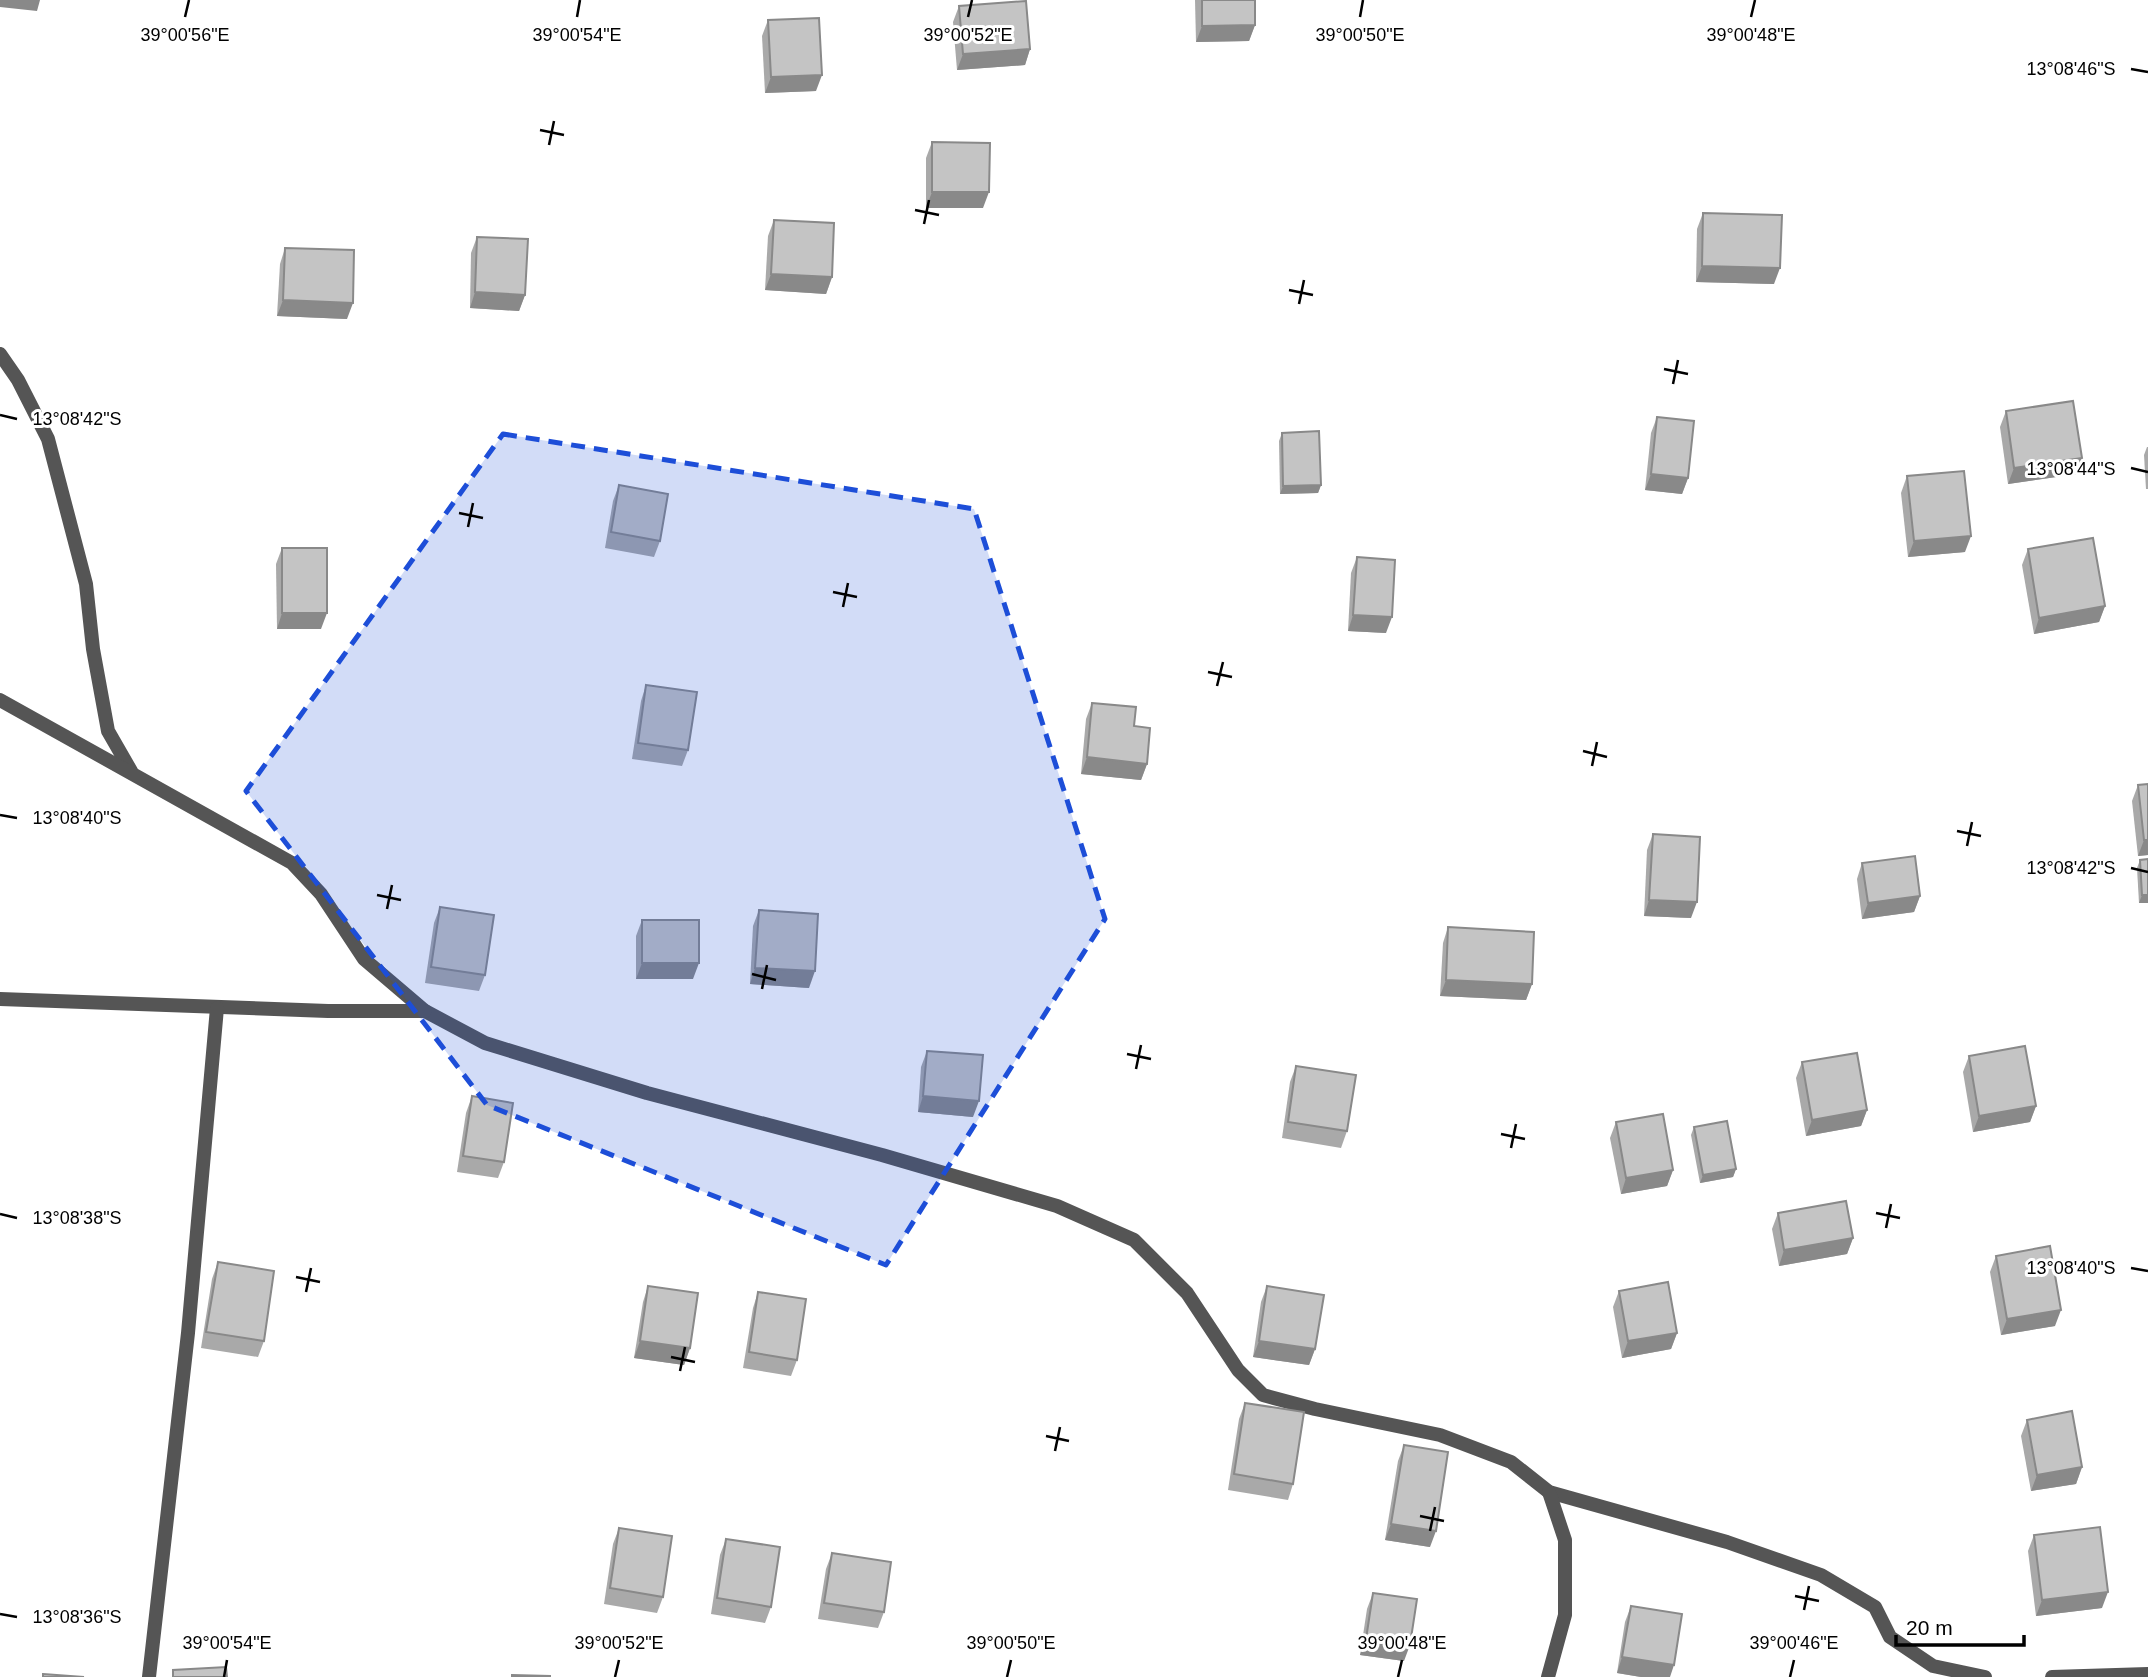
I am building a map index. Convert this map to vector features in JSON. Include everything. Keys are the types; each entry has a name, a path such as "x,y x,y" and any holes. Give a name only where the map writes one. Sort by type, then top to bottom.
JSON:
{"street":[{"path":"0,354 18,380 48,439 86,584 93,649 108,731 131,772"},
{"path":"0,700 292,863 321,894 365,958 425,1011 485,1042 647,1093 882,1155 1057,1206 1133,1240 1187,1293 1238,1370 1264,1395 1315,1409 1440,1435 1511,1462 1549,1492 1727,1542 1821,1575 1875,1607 1890,1637 1933,1666 1985,1677"},
{"path":"0,999 216,1008 425,1011"},
{"path":"149,1677 188,1332 216,1008"},
{"path":"1548,1677 1565,1615 1564,1540 1549,1492"},
{"path":"2052,1677 2148,1674"}],"highlighted area":[{"path":"503,434 974,509 1105,919 886,1265 487,1105 246,791"}],"building":[{"path":"1202,0 1255,0 1255,25 1202,26"},
{"path":"1026,1 1030,49 963,54 959,6"},
{"path":"819,18 822,75 771,77 768,20"},
{"path":"932,142 990,143 989,192 932,192"},
{"path":"1703,213 1782,215 1780,268 1702,266"},
{"path":"774,220 834,223 832,277 771,274"},
{"path":"477,237 528,239 525,295 475,292"},
{"path":"285,248 354,250 353,303 283,300"},
{"path":"2073,401 2082,458 2014,468 2006,411"},
{"path":"1657,417 1694,421 1688,478 1651,474"},
{"path":"1319,431 1321,485 1283,486 1282,433"},
{"path":"1964,471 1971,536 1914,541 1907,476"},
{"path":"619,485 668,494 660,541 611,532"},
{"path":"2093,538 2105,606 2039,618 2028,549"},
{"path":"282,548 327,548 327,613 282,613"},
{"path":"1357,557 1395,560 1392,617 1353,615"},
{"path":"646,685 697,692 688,750 638,743"},
{"path":"1092,703 1136,707 1134,726 1150,728 1147,764 1087,757"},
{"path":"2148,784 2148,840 2144,840 2138,785"},
{"path":"1653,834 1700,837 1697,902 1649,900"},
{"path":"1915,856 1920,896 1868,903 1862,863"},
{"path":"2148,859 2148,895 2142,895 2140,860"},
{"path":"440,907 494,915 485,975 431,967"},
{"path":"759,910 818,914 815,971 755,968"},
{"path":"642,920 699,920 699,963 642,963"},
{"path":"1448,927 1534,932 1532,984 1446,980"},
{"path":"2025,1046 2036,1106 1979,1116 1969,1056"},
{"path":"927,1051 983,1055 979,1101 923,1096"},
{"path":"1857,1053 1867,1110 1812,1120 1802,1062"},
{"path":"1296,1066 1356,1075 1347,1131 1288,1122"},
{"path":"472,1096 513,1103 504,1162 463,1156"},
{"path":"1663,1114 1673,1170 1626,1178 1616,1122"},
{"path":"1727,1121 1736,1169 1703,1175 1694,1127"},
{"path":"1846,1201 1853,1238 1784,1250 1778,1213"},
{"path":"2050,1246 2061,1310 2007,1319 1996,1256"},
{"path":"218,1262 274,1271 264,1341 206,1332"},
{"path":"1668,1282 1677,1333 1628,1341 1619,1291"},
{"path":"648,1286 698,1293 690,1348 640,1341"},
{"path":"1267,1286 1324,1295 1315,1349 1259,1341"},
{"path":"758,1292 806,1299 797,1360 749,1352"},
{"path":"1245,1403 1304,1412 1293,1484 1234,1474"},
{"path":"2072,1411 2082,1467 2037,1475 2027,1420"},
{"path":"1404,1445 1448,1452 1436,1531 1391,1524"},
{"path":"2100,1527 2108,1592 2042,1600 2034,1535"},
{"path":"619,1528 672,1536 663,1597 610,1588"},
{"path":"726,1539 780,1547 771,1607 717,1598"},
{"path":"832,1553 891,1562 884,1612 824,1603"},
{"path":"1373,1593 1417,1599 1410,1645 1366,1639"},
{"path":"1631,1606 1682,1614 1674,1665 1622,1657"},
{"path":"226,1667 227,1677 173,1677 173,1670"},
{"path":"43,1674 84,1677 43,1677"},
{"path":"550,1676 550,1677 512,1677"}]}
